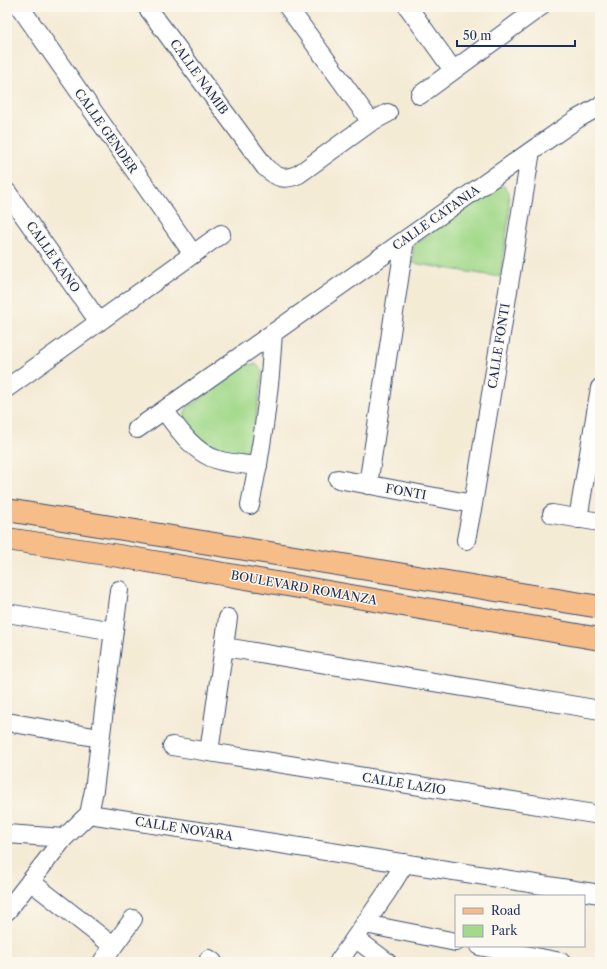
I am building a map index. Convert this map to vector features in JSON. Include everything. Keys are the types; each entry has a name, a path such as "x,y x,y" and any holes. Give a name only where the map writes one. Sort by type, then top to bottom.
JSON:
{"main road":[{"path":"7,510 600,607"},
{"name":"BOULEVARD ROMANZA","path":"7,539 119,556 600,639"}],"street":[{"name":"CALLE GENDER","path":"20,7 193,254"},
{"name":"CALLE NAMIB","path":"147,7 265,167 281,178 291,178 299,174 371,122 388,113"},
{"path":"288,7 371,122"},
{"path":"408,7 453,70"},
{"path":"420,95 540,7"},
{"name":"CALLE CATANIA","path":"137,429 531,151 600,106"},
{"name":"CALLE FONTI","path":"466,540 531,151"},
{"name":"CALLE KANO","path":"7,192 99,322"},
{"path":"8,384 99,322 221,234"},
{"path":"368,485 405,240"},
{"path":"250,505 258,466 270,378 273,333"},
{"path":"578,519 600,388"},
{"path":"164,410 184,436 200,452 217,460 258,466"},
{"name":"FONTI","path":"338,479 473,504"},
{"path":"552,514 600,522"},
{"path":"7,910 64,838 90,814 119,590"},
{"path":"7,612 114,631"},
{"path":"209,752 228,618"},
{"path":"225,647 600,710"},
{"path":"7,722 100,738"},
{"name":"CALLE LAZIO","path":"172,746 600,816"},
{"name":"CALLE NOVARA","path":"90,814 600,894"},
{"path":"7,834 64,838"},
{"path":"339,961 387,892 405,863"},
{"path":"30,881 113,946"},
{"path":"102,962 133,919"},
{"path":"360,931 455,942"},
{"path":"360,931 387,962"},
{"path":"484,947 561,962"}],"green space":[{"path":"505,186 509,192 509,217 500,277 412,263 414,245 494,187"},
{"path":"256,364 262,370 262,377 251,450 242,458 204,452 183,420 186,409 245,365"}]}
